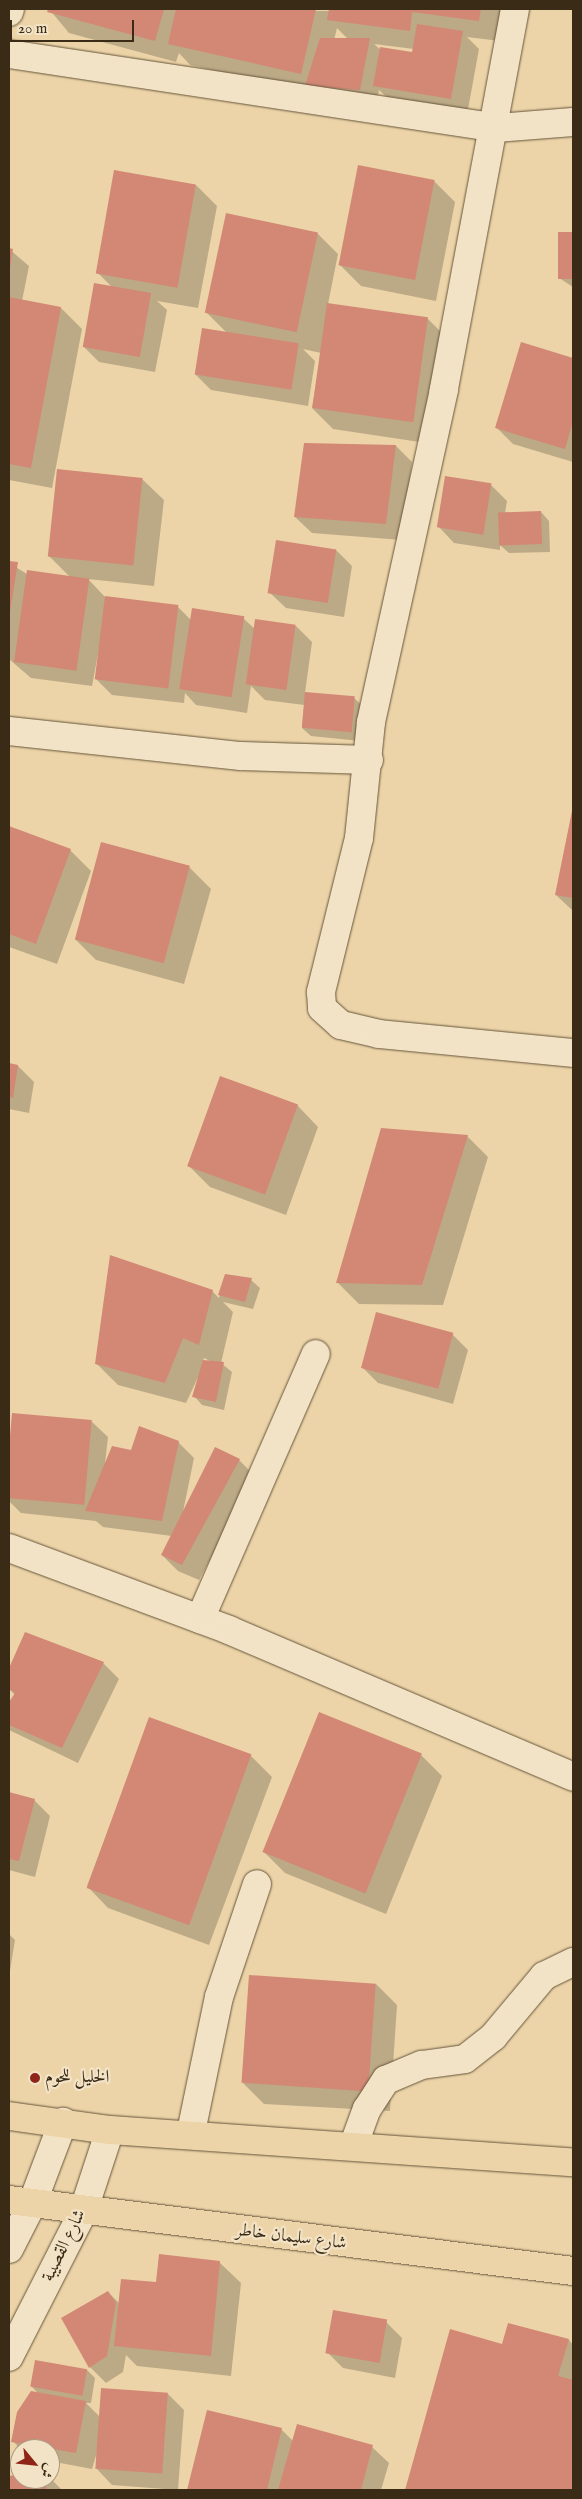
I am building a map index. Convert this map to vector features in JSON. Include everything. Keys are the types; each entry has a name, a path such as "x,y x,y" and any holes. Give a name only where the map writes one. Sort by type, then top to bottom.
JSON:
{"main road":[{"path":"9,2116 64,2122 110,2130 191,2132 573,2162"},
{"name":"شارع سليمان خاطر","path":"20,2202 83,2212 573,2271"}],"street":[{"path":"515,9 497,128 401,596 371,722 369,760 359,838 321,992 322,1008 341,1025 379,1034 573,1053"},
{"path":"9,54 497,128 573,122"},
{"path":"9,731 241,756 369,760"},
{"path":"200,1619 316,1354"},
{"path":"9,1548 200,1619 573,1777"},
{"path":"191,2132 219,1997 257,1884"},
{"path":"354,2144 367,2109 386,2080 422,2065 465,2059 493,2037 544,1976 573,1962"},
{"path":"9,2249 20,2202 64,2122"},
{"name":"شارع القصيبة","path":"9,2357 83,2212 110,2130"}],"building":[{"path":"48,9 164,9 155,41 47,12"},
{"path":"176,9 316,9 301,74 168,44"},
{"path":"329,9 481,9 479,21 412,12 410,31 327,20"},
{"path":"417,24 463,31 451,99 373,86 380,47 412,52"},
{"path":"320,38 370,38 360,90 305,86"},
{"path":"358,165 435,180 415,280 339,265"},
{"path":"114,170 196,184 178,288 96,273"},
{"path":"226,213 318,233 297,332 205,313"},
{"path":"558,232 573,232 573,279 558,279"},
{"path":"9,248 13,249 10,268 9,268"},
{"path":"94,283 151,293 140,357 83,347"},
{"path":"9,297 61,307 31,468 9,464"},
{"path":"327,303 428,317 413,422 312,408"},
{"path":"202,328 299,343 291,390 195,374"},
{"path":"521,342 573,358 573,421 565,449 495,428"},
{"path":"304,443 396,445 386,524 294,517"},
{"path":"57,469 143,478 133,566 48,557"},
{"path":"445,476 491,483 483,535 437,527"},
{"path":"541,511 542,544 499,545 498,513"},
{"path":"276,540 336,550 328,603 268,593"},
{"path":"9,561 18,562 10,612 9,612"},
{"path":"27,570 89,579 76,671 14,662"},
{"path":"105,596 178,605 168,688 95,679"},
{"path":"192,608 244,616 232,697 179,689"},
{"path":"255,619 296,625 286,690 246,684"},
{"path":"305,692 355,696 352,732 302,728"},
{"path":"573,806 573,898 555,895"},
{"path":"9,826 71,849 36,944 9,934"},
{"path":"101,842 190,866 164,963 75,940"},
{"path":"9,1063 18,1065 13,1098 9,1097"},
{"path":"220,1076 298,1104 265,1195 187,1166"},
{"path":"381,1128 468,1135 422,1285 336,1283"},
{"path":"110,1255 213,1290 199,1345 183,1338 165,1383 95,1364"},
{"path":"225,1274 252,1278 245,1302 218,1295"},
{"path":"376,1312 453,1333 438,1389 361,1368"},
{"path":"203,1360 224,1362 216,1402 192,1397"},
{"path":"12,1413 92,1420 84,1505 9,1498 9,1447"},
{"path":"139,1426 179,1441 162,1521 85,1511 112,1446 131,1450"},
{"path":"215,1447 240,1459 182,1565 161,1555"},
{"path":"25,1632 104,1662 62,1748 9,1725 9,1702 15,1693 9,1689 9,1668"},
{"path":"319,1712 422,1754 365,1894 262,1852"},
{"path":"149,1717 251,1754 189,1925 87,1888"},
{"path":"9,1792 35,1799 19,1861 9,1859"},
{"path":"249,1975 376,1984 368,2092 241,2083"},
{"path":"159,2254 220,2261 211,2356 114,2346 121,2279 156,2282"},
{"path":"108,2291 116,2303 107,2356 89,2368 61,2318"},
{"path":"333,2310 387,2320 380,2363 325,2353"},
{"path":"508,2323 569,2339 558,2376 573,2380 573,2490 405,2490 450,2329 502,2344"},
{"path":"35,2360 87,2369 83,2396 30,2387"},
{"path":"101,2388 168,2393 162,2473 95,2469"},
{"path":"31,2391 86,2401 76,2453 60,2450 60,2439 12,2439 17,2412"},
{"path":"207,2410 282,2428 267,2490 187,2490"},
{"path":"297,2424 373,2445 361,2490 278,2490"},
{"path":"9,2476 10,2489 47,2490 9,2490"}],"place":[{"name":"الخليل للحوم","path":"35,2078"}]}
